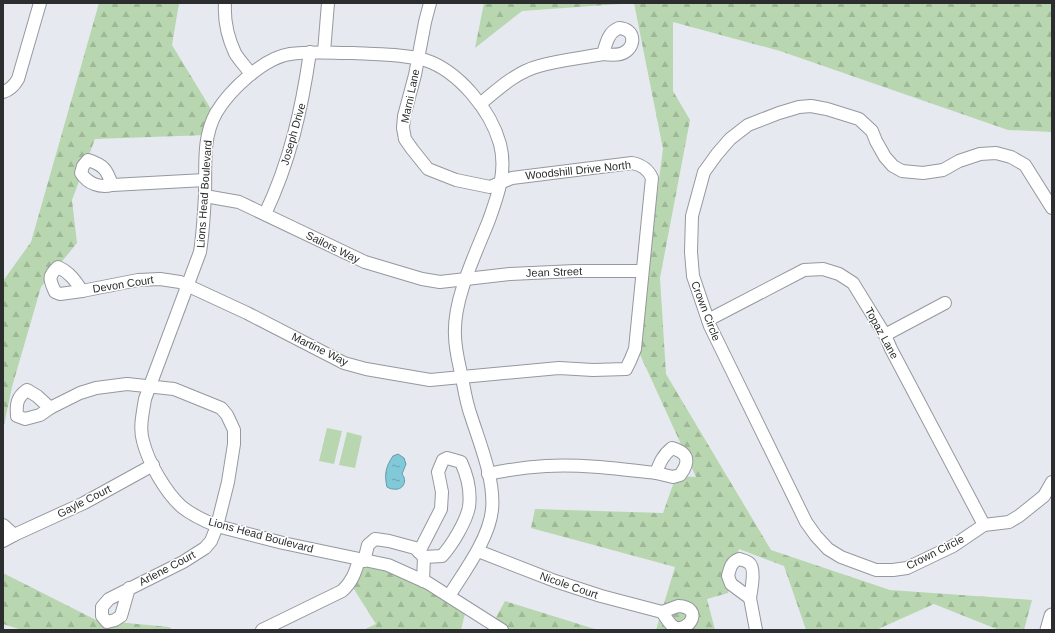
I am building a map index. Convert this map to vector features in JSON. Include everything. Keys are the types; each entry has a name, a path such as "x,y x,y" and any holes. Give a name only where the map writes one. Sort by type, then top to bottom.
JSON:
{"main road":[{"path":"1048,630 1052,616"}],"street":[{"path":"3,92 9,91 18,79 40,3"},
{"path":"225,3 224,10 228,34 236,54 251,74"},
{"path":"324,52 328,3"},
{"name":"Marni Lane","path":"430,3 404,122 403,128 405,138 428,169 456,180 490,187 501,182"},
{"name":"Joseph Drive","path":"265,214 273,198 298,120 305,89 310,52"},
{"name":"Lions Head Boulevard","path":"449,596 478,551 492,511 492,493 480,442 469,412 457,356 455,335 456,313 466,280 493,208 503,174 502,155 499,142 491,122 476,99 461,83 444,70 428,61 394,55 324,52 287,54 272,60 238,85 226,98 216,114 210,128 206,146 205,196 200,252 145,399 142,420 143,441 153,465 169,492 181,506 195,515 217,526 388,566 423,581 449,596 488,626 502,630"},
{"path":"480,104 504,84 520,74 538,66 603,54"},
{"name":"Crown Circle","path":"1052,208 1024,164 1011,157 996,153 980,154 960,161 943,170 923,173 902,171 893,166 885,157 876,142 872,131 859,119 826,109 811,106 799,107 779,112 748,125 730,139 704,172 692,216 691,252 693,276 708,320 806,522 828,549 841,557 876,570 907,568 952,546 984,525 1009,522 1044,496 1052,482"},
{"name":"Woodshill Drive North","path":"501,182 512,178 632,163 639,164 648,170 652,178 642,272"},
{"path":"112,185 205,180"},
{"name":"Sailors Way","path":"205,196 239,202 365,262 422,279 440,282 466,280"},
{"name":"Topaz Lane","path":"708,320 804,270 823,269 839,274 853,283 885,334 891,349 984,525"},
{"name":"Jean Street","path":"466,280 510,274 575,271 642,272"},
{"name":"Martine Way","path":"187,285 247,313 344,363 366,369 430,380 558,368 593,370 626,369 635,349 642,272"},
{"name":"Devon Court","path":"82,290 138,280 160,279 180,282 187,285"},
{"path":"885,334 945,303"},
{"name":"Arlene Court","path":"50,408 74,396 96,388 127,384 150,386 174,389 221,408 227,415 234,430 234,444 228,482 217,526 211,541 205,548 183,562 128,588"},
{"path":"262,630 342,591 350,584 368,545 375,539 415,548 421,554 442,556 449,549 463,523 468,507 468,485 461,462 447,458 443,460 438,472 442,492 441,509 421,554 423,581"},
{"name":"Gayle Court","path":"3,541 84,503 153,465"},
{"path":"488,474 546,466 591,466 656,473"},
{"path":"3,525 14,535"},
{"name":"Nicole Court","path":"478,551 555,581 601,596 662,612"},
{"path":"750,598 756,630"}],"green space":[{"path":"99,3 179,3 172,45 214,114 207,135 95,139 72,200 77,243 41,287 12,387 3,430 3,281 31,242"},
{"path":"484,3 634,3 522,11 475,48"},
{"path":"634,3 1052,3 1052,132 1008,130 780,51 673,22 673,91 690,120 660,278 666,374 771,550 890,590 1032,600 1024,630 999,630 934,604 876,630 806,630 784,566 739,549 728,593 707,599 715,630 656,630 675,567 531,528 535,509 663,513 676,476 696,477 637,348 663,149"},
{"path":"327,428 342,431 334,464 319,461"},
{"path":"347,432 362,436 355,468 339,465"},
{"path":"360,560 446,595 466,609 461,630 363,630 376,624 350,583"},
{"path":"3,573 96,620 169,627 173,630 22,630 3,624"},
{"path":"505,601 598,630 489,630"}],"water":[{"path":"398,454 404,458 406,464 402,474 405,480 402,487 392,489 387,487 386,470 393,456"}]}
